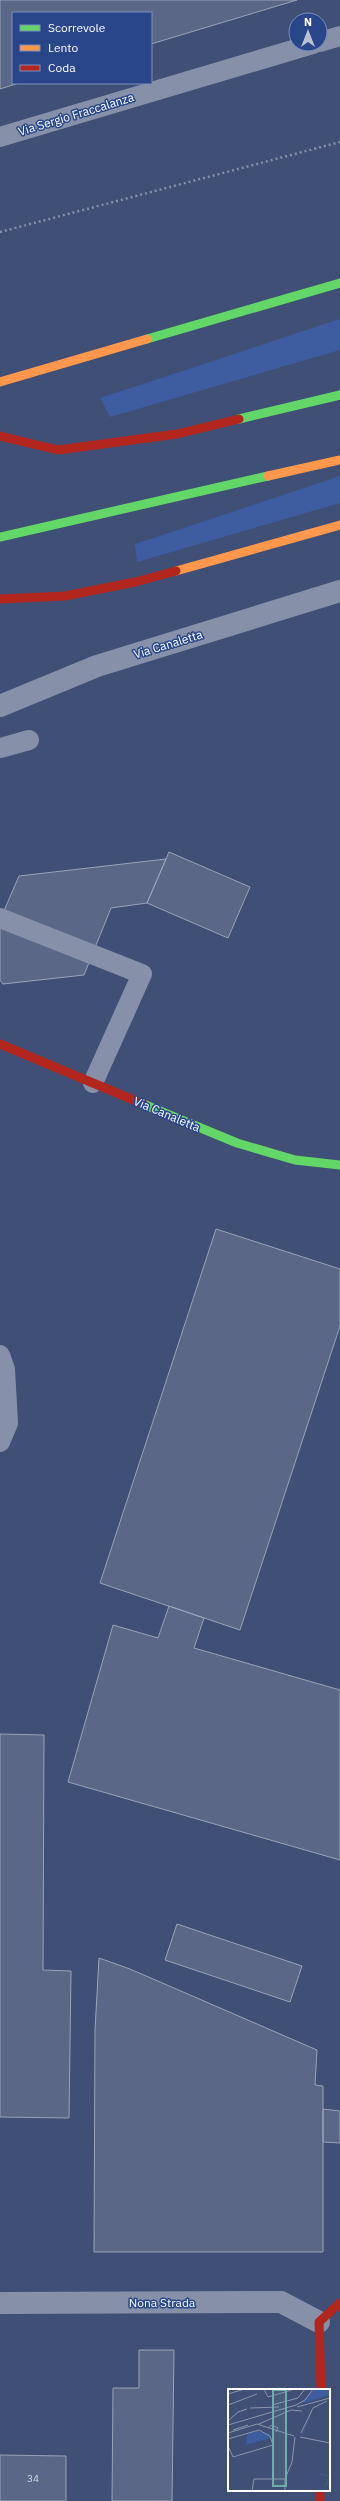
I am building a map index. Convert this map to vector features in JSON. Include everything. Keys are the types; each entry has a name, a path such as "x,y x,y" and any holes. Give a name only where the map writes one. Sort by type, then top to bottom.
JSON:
{"main road":[{"path":"0,382 340,283"},
{"path":"0,436 58,450 177,434 340,395"},
{"path":"0,537 340,460"},
{"path":"0,599 65,596 135,582 340,525"},
{"name":"Via Canaletta","path":"0,1044 237,1143 295,1160 340,1165"},
{"path":"321,2389 319,2322 340,2303"}],"street":[{"name":"Via Canaletta","path":"0,706 97,666 340,591"},
{"name":"Nona Strada","path":"0,2303 281,2302 319,2322"}],"lane":[{"path":"328,40 340,36"},
{"name":"Via Sergio Fraccalanza","path":"0,137 288,51"},
{"path":"0,748 29,740"},
{"path":"0,918 142,974 93,1083"},
{"path":"0,1355 5,1369 8,1423 0,1442"}],"path":[{"path":"0,232 340,142"}],"shaded area":[{"path":"340,319 340,350 110,417 100,398"},
{"path":"340,476 340,503 137,562 135,544"}],"building":[{"path":"0,0 297,0 152,44 152,12 12,12 12,84 16,84 0,89"},
{"path":"169,852 250,887 228,938 147,903"},
{"path":"166,859 147,903 111,908 84,975 3,984 0,980 0,920 19,876"},
{"path":"216,1229 340,1269 340,1326 240,1630 100,1583"},
{"path":"169,1606 204,1618 194,1648 340,1690 340,1860 68,1782 113,1625 158,1638"},
{"path":"0,1734 44,1735 43,1970 71,1971 69,2118 0,2117"},
{"path":"177,1924 302,1966 290,2002 165,1960"},
{"path":"99,1958 130,1969 317,2050 315,2085 323,2086 323,2252 94,2252 95,2030"},
{"path":"323,2109 340,2111 340,2143 323,2142"},
{"path":"139,2350 174,2350 172,2501 112,2501 113,2388 139,2388"},
{"path":"0,2455 66,2456 66,2501 0,2501"}],"traffic: fast":[{"path":"147,339 340,283"},
{"path":"239,419 340,395"},
{"path":"0,537 268,476"},
{"path":"143,1104 237,1143 295,1160 340,1165"}],"traffic: slow":[{"path":"0,382 147,339"},
{"path":"268,476 340,460"},
{"path":"176,571 340,525"}],"traffic: jam":[{"path":"0,436 58,450 177,434 239,419"},
{"path":"0,599 65,596 135,582 176,571"},
{"path":"0,1044 143,1104"},
{"path":"321,2389 319,2322 340,2303"},
{"path":"320,2491 320,2501"}]}
